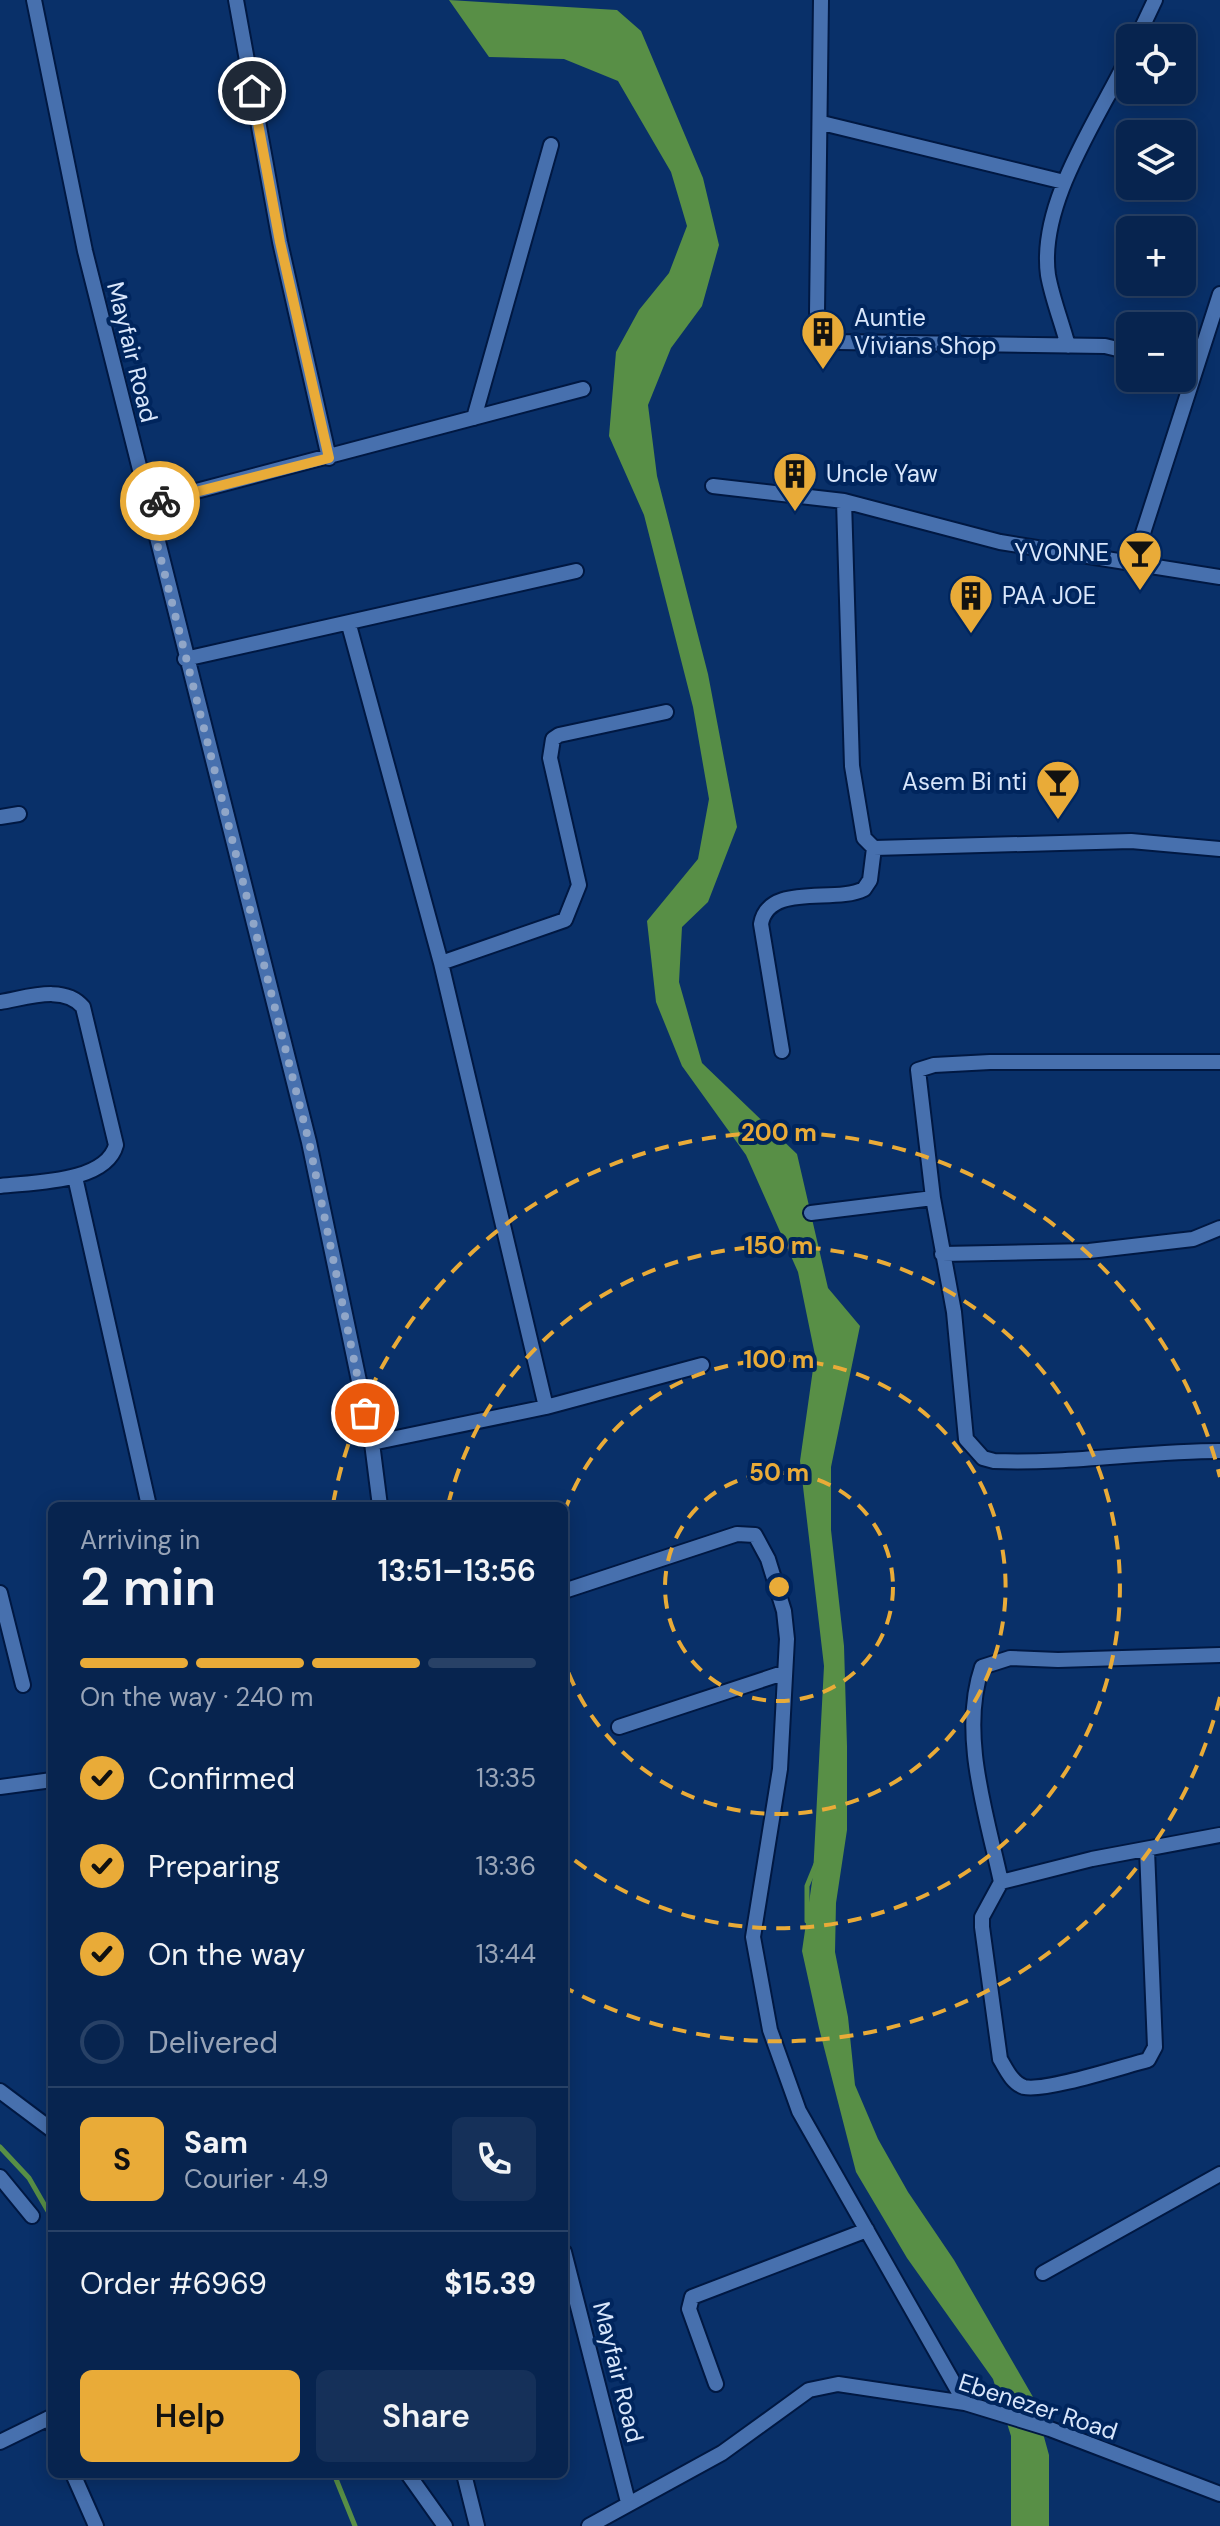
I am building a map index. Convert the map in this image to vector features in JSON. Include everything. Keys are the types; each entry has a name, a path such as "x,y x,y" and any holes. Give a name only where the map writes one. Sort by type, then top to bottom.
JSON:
{"street":[{"name":"Mayfair Road","path":"34,0 85,251 185,659 309,1142 372,1443 379,1502"},
{"path":"236,0 280,242 329,458"},
{"path":"821,0 822,123 817,220 817,313 822,332 838,342 1116,349"},
{"path":"1144,24 1155,0"},
{"path":"1068,346 1048,274 1048,245 1064,182 1116,80"},
{"path":"822,123 1064,182"},
{"path":"474,418 551,145"},
{"path":"1196,351 1220,294"},
{"path":"147,504 583,389"},
{"path":"1133,564 1182,392"},
{"path":"713,486 844,501 1000,542 1220,577"},
{"path":"844,501 852,766 864,838 874,848 1131,841 1220,849"},
{"path":"185,659 349,625 576,571"},
{"path":"349,625 441,963 546,1407"},
{"path":"441,963 565,920 574,905 579,885 550,758 553,739 666,712"},
{"path":"0,817 19,814"},
{"path":"782,1051 761,924 763,912 775,901 864,889 870,880 874,848"},
{"path":"0,1002 59,994 75,998 83,1007 116,1145 113,1155 103,1165 75,1177 0,1186"},
{"path":"1220,1062 990,1062 934,1065 918,1070 933,1198 954,1312 966,1439 983,1458 1012,1462 1107,1460 1181,1451 1220,1451"},
{"path":"75,1177 148,1502"},
{"path":"811,1213 933,1198"},
{"path":"942,1254 1089,1251 1193,1239 1218,1223"},
{"path":"372,1443 546,1407 702,1365"},
{"path":"568,1590 737,1534 755,1535 768,1559 784,1611 787,1639 780,1769 754,1917 755,1955 770,2030 799,2111 965,2403"},
{"path":"0,1593 23,1685"},
{"path":"1147,1850 1155,2047 1148,2060 1050,2085 1024,2087 1009,2077 1000,2059 982,1917 1001,1882 980,1774 972,1709 982,1667 1010,1658 1058,1660 1220,1655"},
{"path":"619,1727 783,1673"},
{"path":"0,1787 48,1781"},
{"path":"1001,1882 1092,1859 1220,1835"},
{"path":"0,2091 48,2127"},
{"path":"1043,2273 1220,2174"},
{"path":"0,2177 32,2216"},
{"path":"716,2384 689,2309 692,2297 867,2230"},
{"name":"Mayfair Road","path":"568,2268 628,2502"},
{"name":"Ebenezer Road","path":"589,2526 722,2453 809,2390 824,2385 891,2390 965,2403 1050,2429 1220,2494"},
{"path":"0,2442 48,2420"},
{"path":"75,2478 96,2526"},
{"path":"411,2478 445,2526"},
{"path":"465,2478 477,2526"}],"shaded area":[{"path":"449,0 617,10 641,31 703,178 719,245 702,306 671,348 648,405 657,476 708,674 737,827 708,902 682,927 679,982 702,1063 797,1154 828,1288 860,1326 831,1467 831,1530 844,1646 847,1746 847,1830 836,1903 835,1952 848,2017 855,2085 878,2139 908,2192 954,2260 1033,2397 1049,2455 1049,2526 1011,2526 1011,2436 993,2379 907,2258 856,2172 802,1951 813,1875 824,1666 800,1461 815,1355 798,1272 746,1155 682,1066 656,1002 647,921 698,859 709,799 693,707 644,515 609,436 616,352 639,310 669,273 687,226 671,172 618,81 564,59 489,57"}],"waterway":[{"path":"807,1921 807,1886 816,1864"},
{"path":"0,2147 29,2178 48,2211"},
{"path":"336,2478 355,2526"}],"way so far":[{"path":"160,501 147,504 309,1142 365,1413"}],"place":[{"name":"Auntie Vivians Shop","path":"823,371"},
{"name":"Uncle Yaw","path":"795,513"},
{"name":"YVONNE","path":"1140,592"},
{"name":"PAA JOE","path":"971,635"},
{"name":"Asem Bi nti","path":"1058,821"}],"route":[{"path":"160,501 329,458 280,242 252,91"}]}
